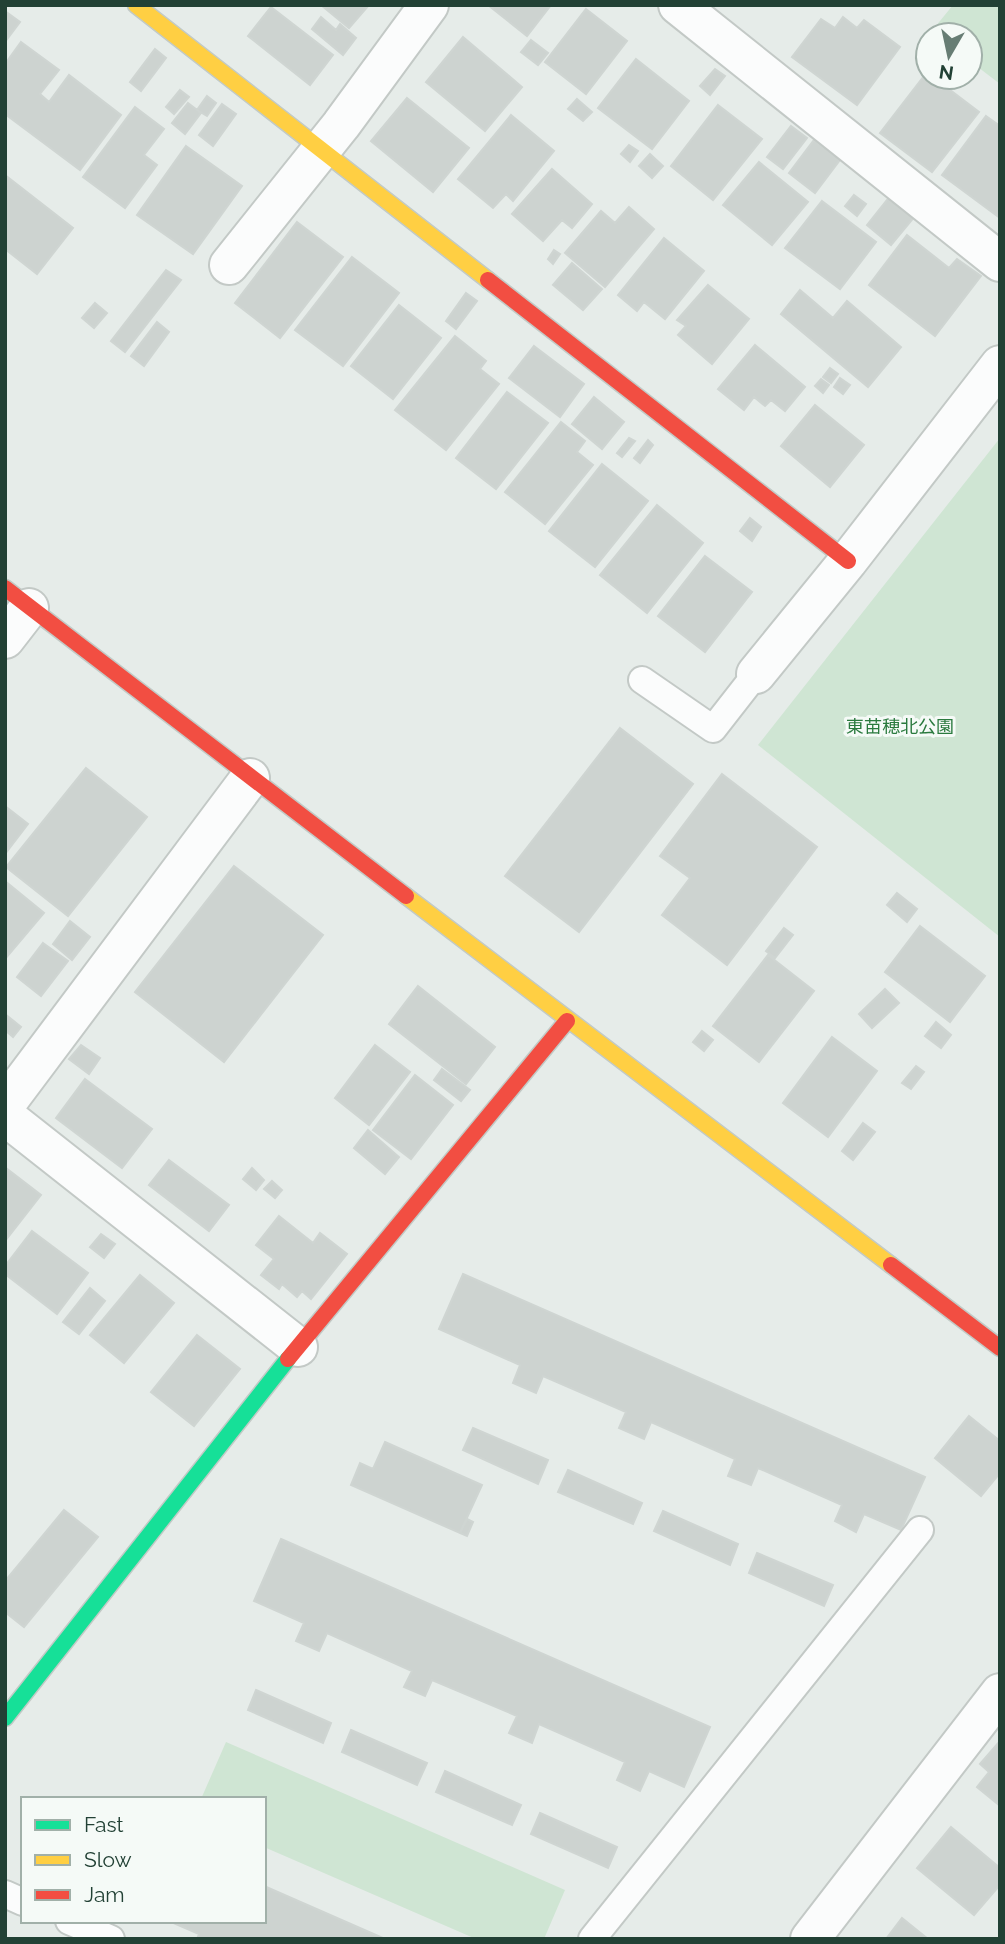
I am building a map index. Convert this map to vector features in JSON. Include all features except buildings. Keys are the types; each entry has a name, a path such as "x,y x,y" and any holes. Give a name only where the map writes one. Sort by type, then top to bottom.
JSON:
{"street":[{"path":"136,5 848,561"},
{"path":"229,265 321,150 429,5"},
{"path":"678,5 1000,262"},
{"path":"756,674 848,561 1000,365"},
{"path":"5,639 17,598 567,1021 1000,1348"},
{"path":"5,1105 250,778"},
{"path":"5,1718 298,1347 567,1021"},
{"path":"5,1116 298,1347"},
{"path":"810,1939 1000,1693"}],"lane":[{"path":"642,680 713,729 756,674"},
{"path":"592,1939 920,1530"},
{"path":"74,1923 111,1939"}],"green space":[{"path":"953,5 1000,5 1000,84 984,72 984,21 940,21"},
{"name":"東苗穂北公園","path":"1000,438 1000,937 758,745"},
{"path":"226,1742 565,1890 544,1939 476,1939 266,1848 266,1797 202,1797"}],"traffic: fast":[{"path":"5,1718 288,1359"}],"traffic: slow":[{"path":"136,5 488,280"},
{"path":"406,896 891,1265"}],"traffic: jam":[{"path":"488,280 848,561"},
{"path":"5,588 406,896"},
{"path":"288,1359 567,1021"},
{"path":"891,1265 1000,1348"}]}
